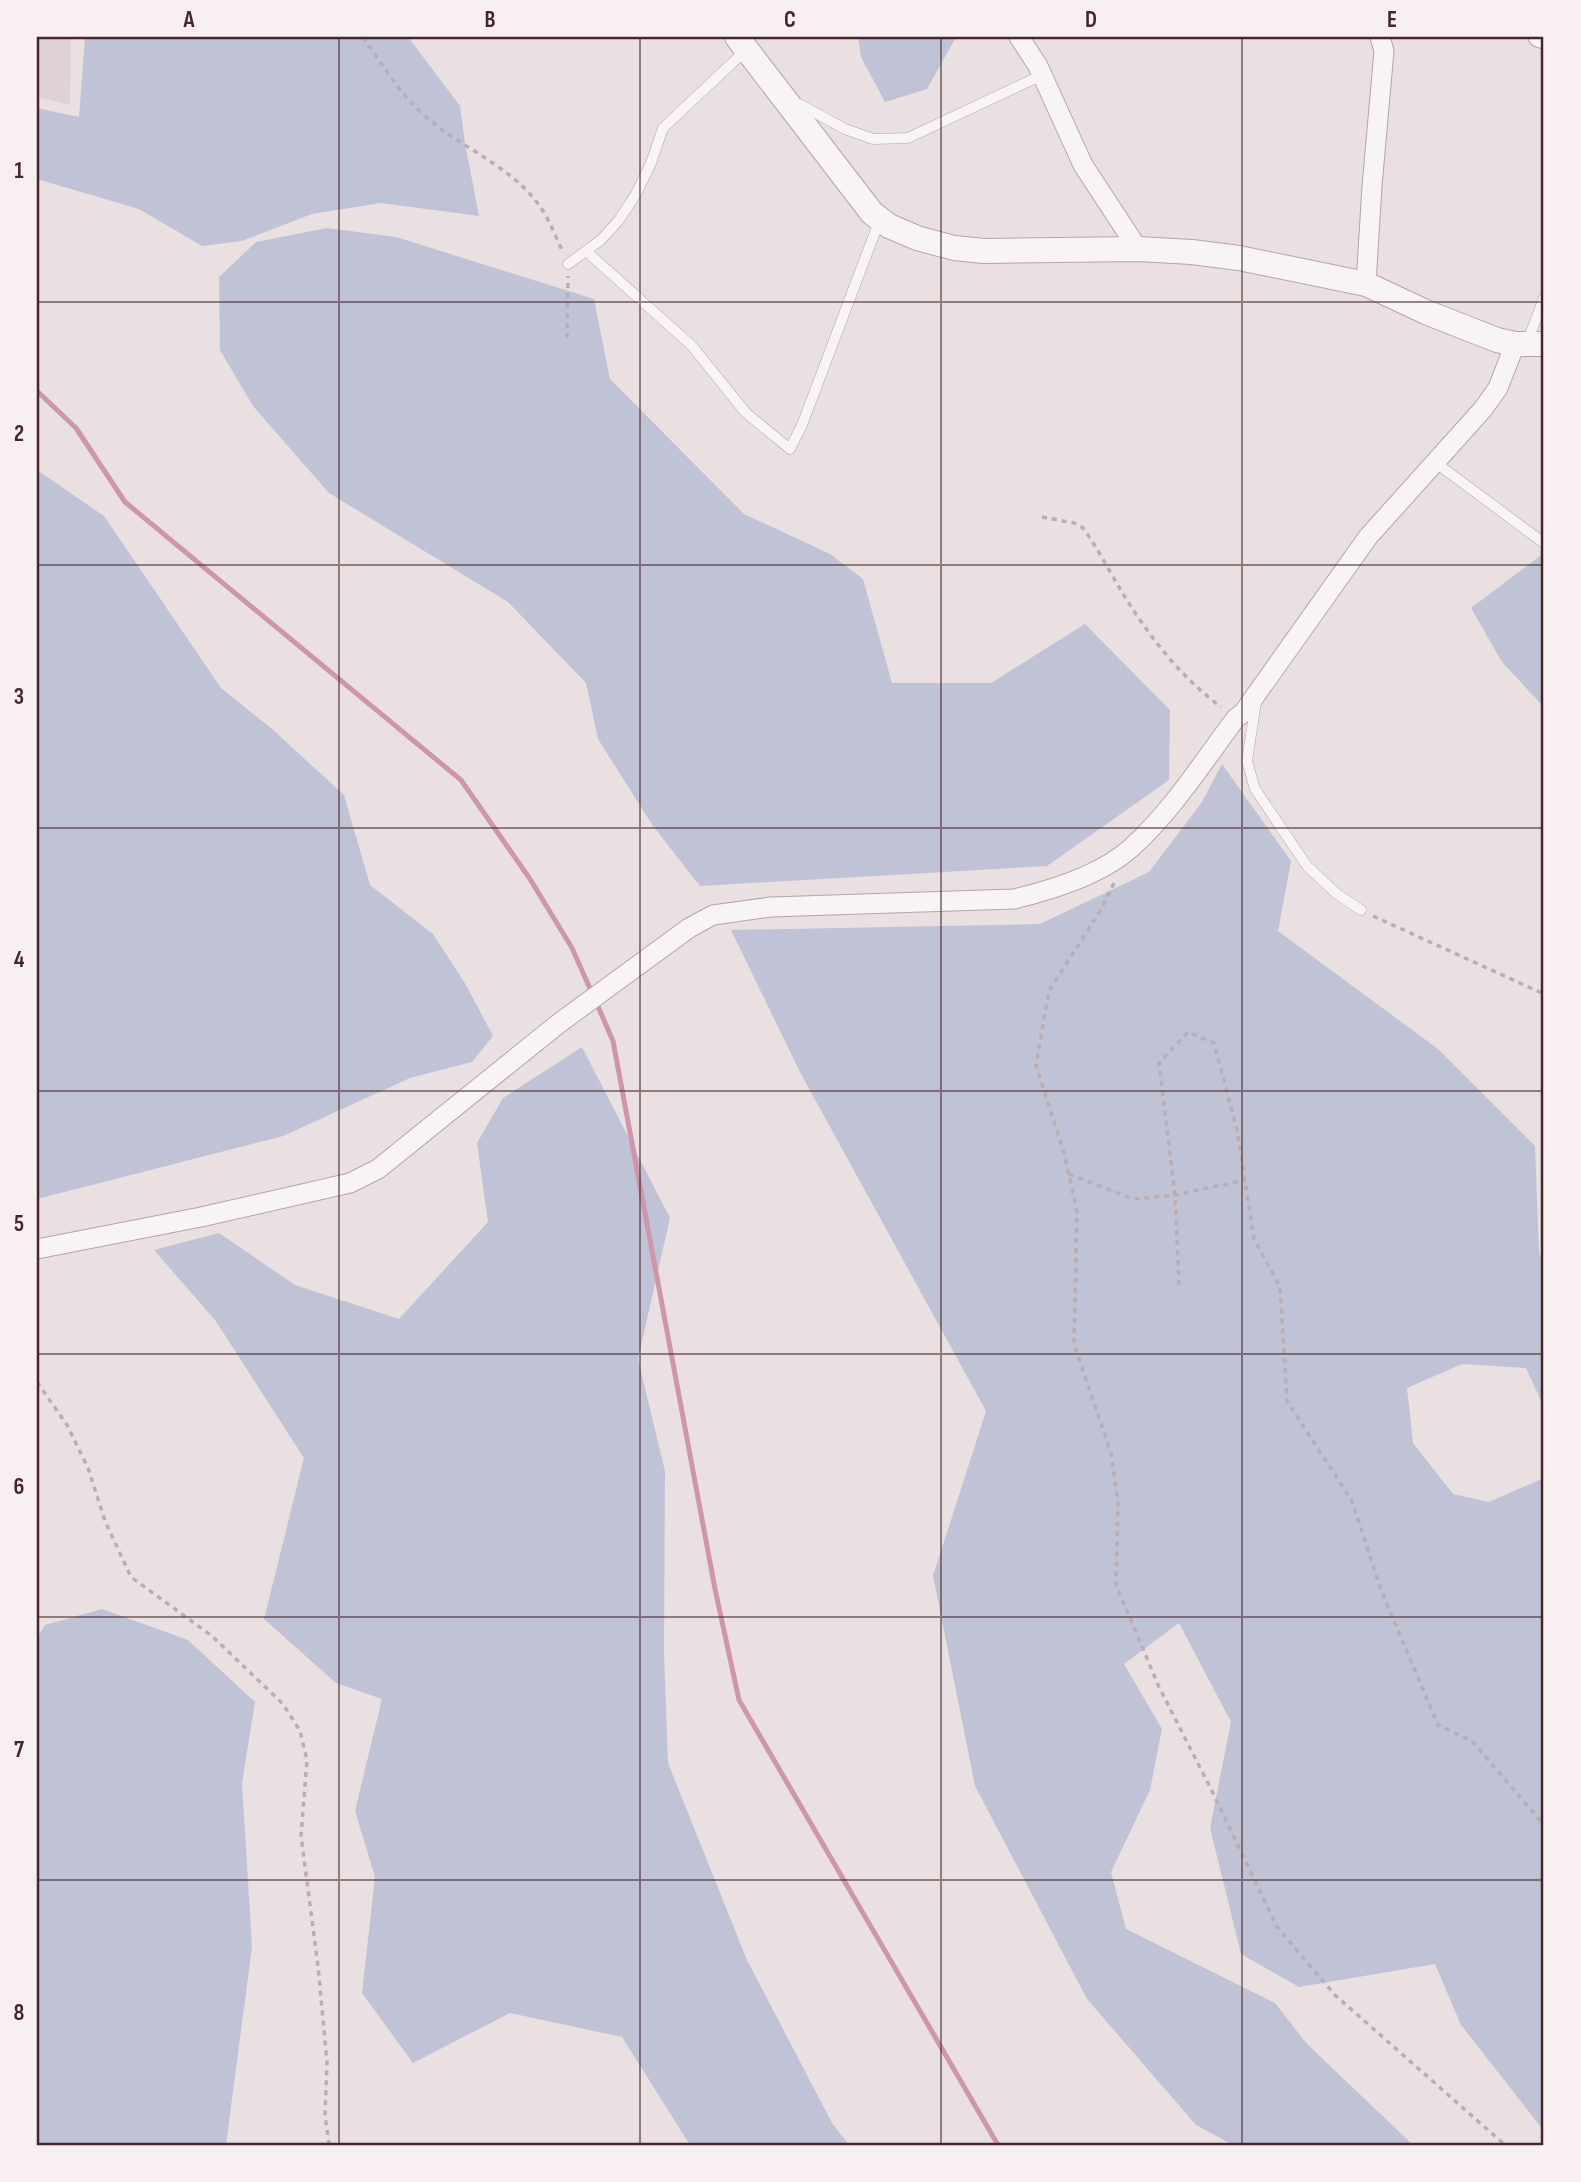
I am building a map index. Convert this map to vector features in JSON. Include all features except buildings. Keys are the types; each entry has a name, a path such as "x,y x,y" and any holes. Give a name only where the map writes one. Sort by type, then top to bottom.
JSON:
{"street":[{"path":"1018,37 1042,75 1083,165 1138,249"},
{"path":"1366,284 1384,51 1380,37"},
{"path":"1538,37 1544,39"},
{"path":"37,1249 201,1217 350,1183 378,1169 558,1024 689,928 713,915 771,907 1014,899 1049,891 1101,867 1129,849 1159,820 1236,718 1243,713 1368,537 1483,409 1529,344 1497,340 1427,313 1366,284 1239,258 1138,249 984,251 954,248 917,239 872,213 742,43"}],"lane":[{"path":"568,264 601,240 619,220 651,163 663,128 742,43"},
{"path":"780,94 845,129 873,139 908,138 1042,75"},
{"path":"586,251 692,346 746,413 790,449 802,425 880,219"},
{"path":"1529,344 1544,298"},
{"path":"1436,463 1544,543"},
{"path":"1258,691 1247,761 1255,789 1307,866 1337,894 1361,910"}],"path":[{"path":"363,37 402,94 432,122 477,151 520,185 541,208 568,264 567,338"},
{"path":"1042,517 1074,523 1083,528 1160,647 1208,697 1236,718"},
{"path":"1129,849 1100,911 1049,991 1036,1065 1064,1153 1077,1212 1073,1345 1111,1453 1118,1504 1116,1586 1159,1687 1212,1789 1277,1927 1335,1996 1505,2145"},
{"path":"1361,910 1544,994"},
{"path":"1179,1285 1175,1195 1159,1063 1188,1032 1214,1043 1237,1130 1254,1239 1280,1287 1287,1401 1352,1501 1381,1590 1438,1725 1472,1741 1544,1825"},
{"path":"1069,1174 1133,1199 1175,1195 1245,1180"},
{"path":"37,1382 68,1425 88,1468 105,1521 131,1577 212,1636 283,1704 300,1731 307,1760 301,1836 327,2062 325,2115 329,2145"}],"shaded area":[{"path":"37,37 71,37 70,105 37,97"},
{"path":"85,37 408,37 460,106 479,216 381,203 312,214 242,241 202,246 139,209 37,179 37,108 79,117"},
{"path":"858,37 955,39 927,89 885,102 861,57"},
{"path":"327,228 396,237 594,299 610,379 744,514 830,554 863,579 892,683 991,683 1085,624 1170,710 1169,780 1047,866 700,886 653,826 598,739 586,683 508,602 329,493 253,406 220,350 219,277 256,242"},
{"path":"37,470 104,516 221,688 272,729 344,795 370,885 433,934 466,985 493,1036 472,1062 410,1078 283,1136 37,1199"},
{"path":"1544,553 1544,703 1541,704 1502,662 1471,608"},
{"path":"1222,764 1291,861 1278,931 1438,1049 1535,1146 1539,1253 1544,1265 1544,1407 1526,1368 1462,1364 1407,1388 1413,1443 1453,1494 1489,1502 1544,1478 1544,2131 1461,2025 1435,1964 1299,1987 1241,1954 1210,1828 1231,1722 1179,1623 1124,1664 1162,1729 1150,1790 1111,1872 1126,1929 1275,2003 1307,2044 1411,2143 1421,2145 1233,2145 1196,2125 1087,1999 975,1786 933,1576 986,1411 801,1074 731,930 1040,924 1149,872 1202,802"},
{"path":"582,1047 670,1218 638,1359 665,1471 664,1652 668,1763 747,1960 832,2123 849,2145 690,2145 622,2037 510,2013 413,2063 362,1993 375,1877 355,1811 382,1699 336,1683 264,1619 304,1458 215,1320 154,1250 219,1233 295,1285 399,1319 488,1222 477,1143 503,1098"},
{"path":"102,1609 188,1640 255,1702 242,1783 252,1947 226,2145 37,2145 37,1638 45,1625"}],"waterway":[{"path":"37,391 76,428 125,502 461,780 530,879 572,948 592,993"},
{"path":"596,1002 613,1041 715,1589 739,1700 998,2145"}]}
